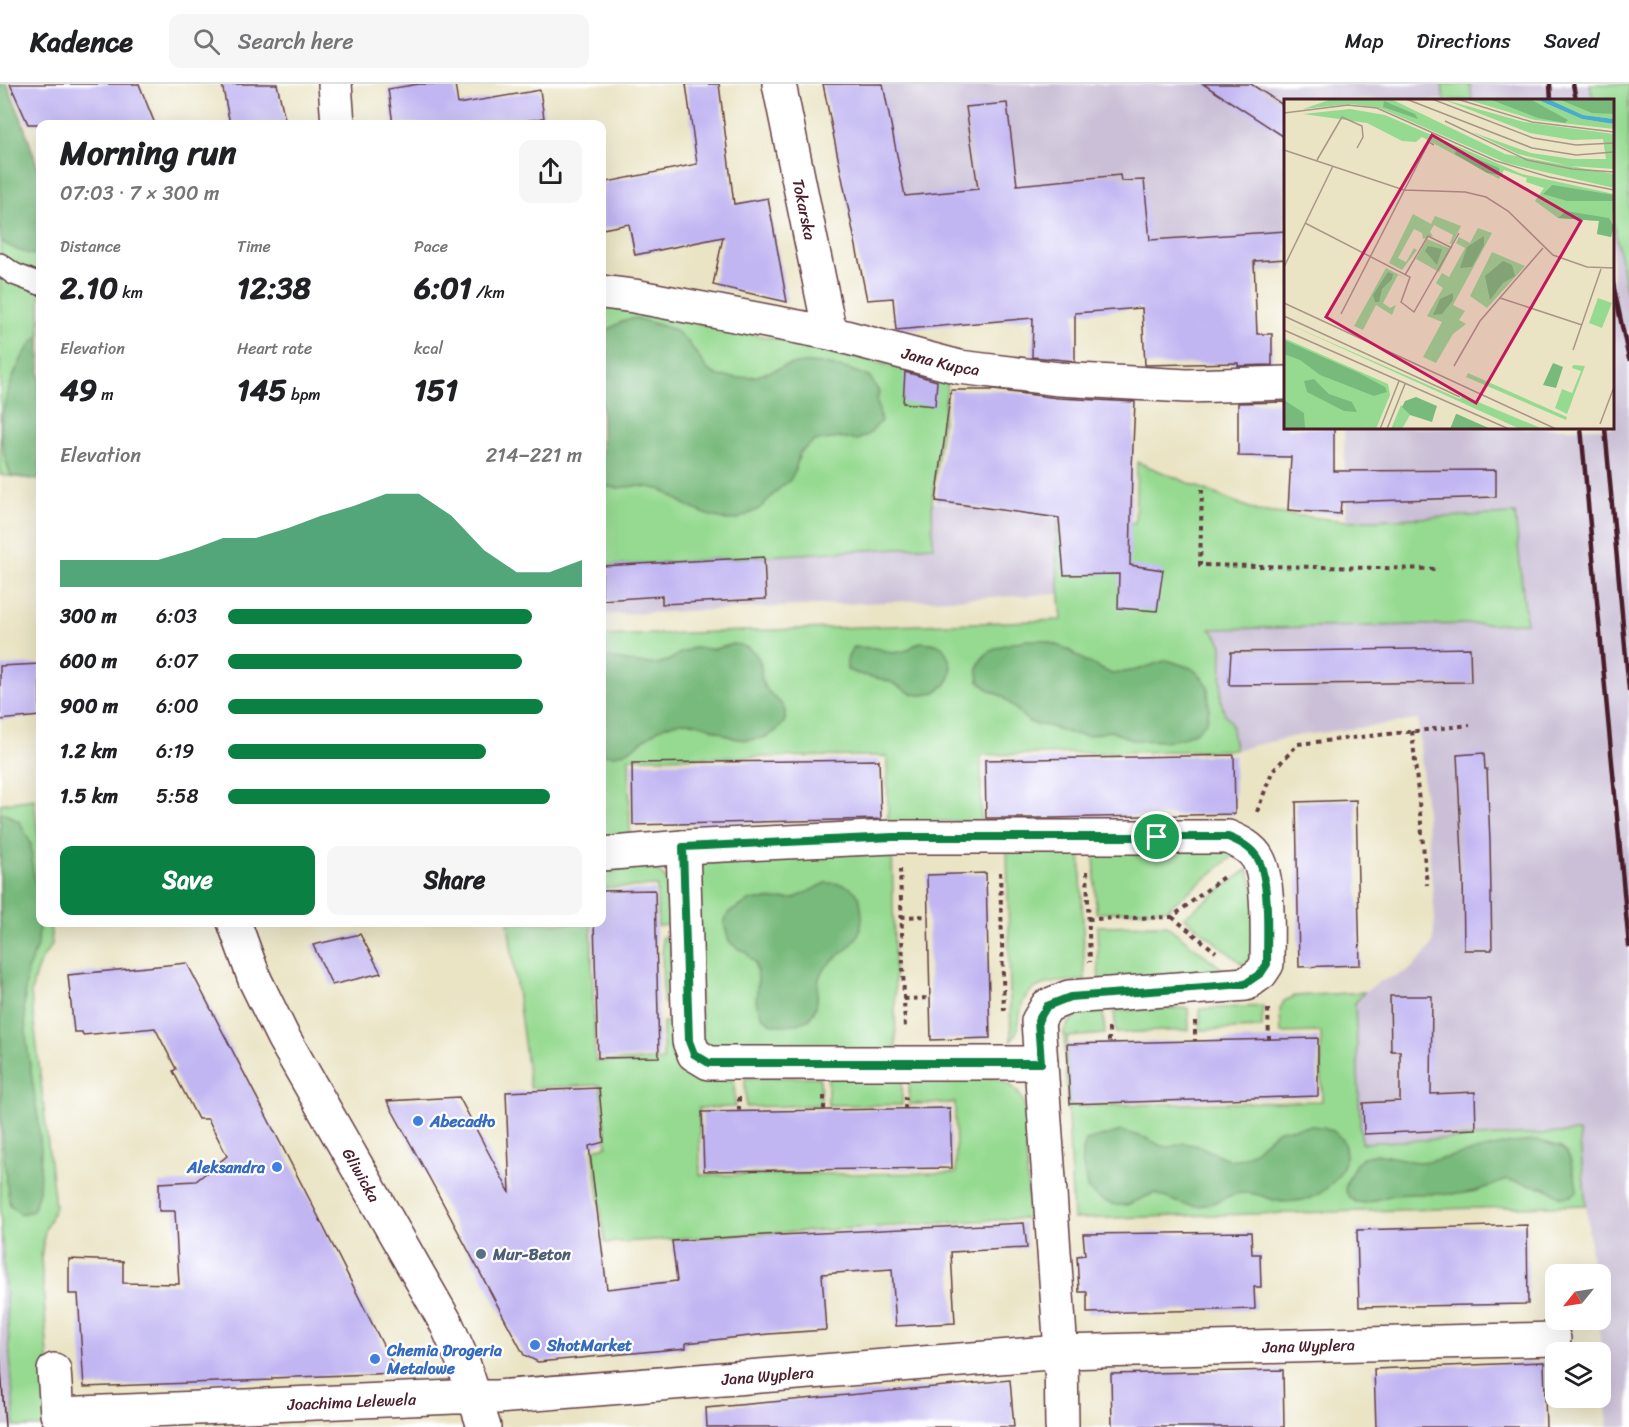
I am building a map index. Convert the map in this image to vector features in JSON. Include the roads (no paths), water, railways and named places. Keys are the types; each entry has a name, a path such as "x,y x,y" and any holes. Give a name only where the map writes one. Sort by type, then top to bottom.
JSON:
{"street":[{"path":"335,84 338,120"},
{"name":"Tokarska","path":"779,84 830,333"},
{"name":"Jana Kupca","path":"606,292 830,333 959,367 1059,379 1187,386 1284,383"},
{"path":"606,854 683,847 899,837 1228,837 1249,849 1258,859 1265,880 1267,964 1261,973 1245,984 1070,997 1047,1006 1038,1021 1061,1352 1062,1427"},
{"path":"683,847 689,1041 694,1054 709,1063 1041,1063"},
{"name":"Gliwicka","path":"236,927 255,980 284,1037 446,1323 462,1359 480,1412"},
{"name":"Jana Wyplera","path":"480,1412 497,1397 1061,1352 1554,1339"},
{"name":"Joachima Lelewela","path":"54,1370 57,1414 480,1412"}],"lane":[{"path":"0,264 14,274 36,282"}],"tram line":[{"path":"0,1354 5,1427"}],"railway":[{"path":"1550,84 1551,99"},
{"path":"1573,84 1576,99"},
{"path":"1614,288 1629,359"},
{"path":"1581,429 1629,946"},
{"path":"1605,429 1629,690"}],"place":[{"name":"Abecadło","path":"418,1121"},
{"name":"Aleksandra","path":"277,1167"},
{"name":"Mur-Beton","path":"481,1254"},
{"name":"ShotMarket","path":"535,1345"},
{"name":"Chemia Drogeria Metalowe","path":"375,1359"}]}
